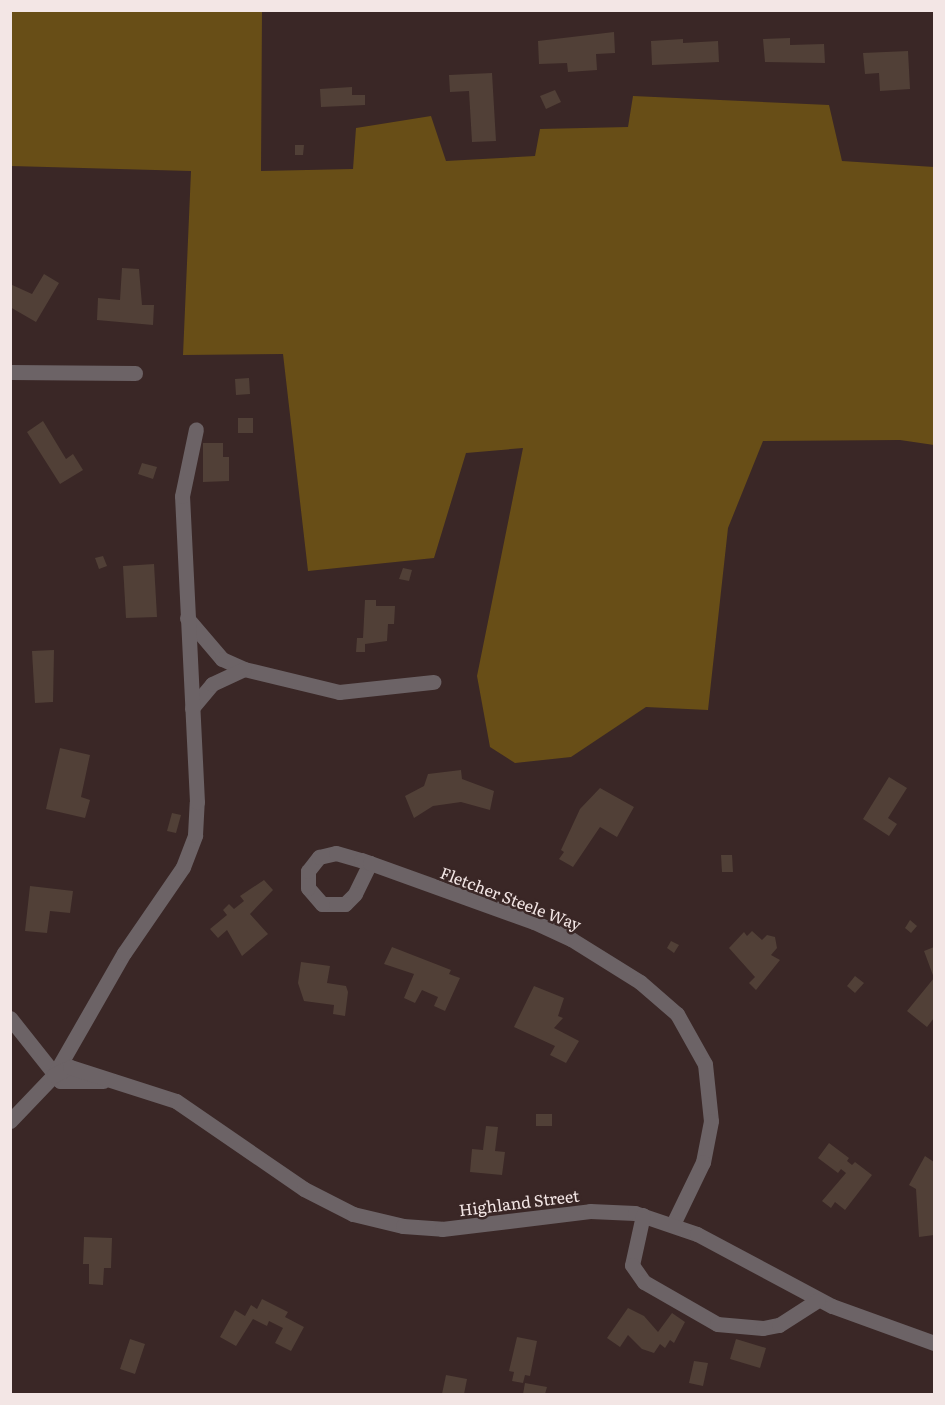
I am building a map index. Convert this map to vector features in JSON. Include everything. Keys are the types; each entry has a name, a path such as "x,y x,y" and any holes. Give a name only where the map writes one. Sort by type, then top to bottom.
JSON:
{"street":[{"path":"10,372 135,373"},
{"path":"10,1121 54,1076 124,953 189,857 195,835 197,802 182,496 196,429"},
{"path":"188,618 217,654 244,669 339,692 433,682"},
{"path":"192,708 212,684 244,669"},
{"name":"Fletcher Steele Way","path":"370,863 349,901 337,906 322,904 308,888 308,871 319,857 341,854 370,863 571,939 640,982 677,1014 705,1064 711,1121 703,1162 674,1224"},
{"path":"10,1018 54,1076"},
{"name":"Highland Street","path":"54,1076 68,1083 118,1082 176,1101 314,1195 371,1219 442,1229 590,1211 643,1215 674,1224 818,1300 934,1343"},
{"path":"643,1215 632,1265 644,1282 717,1324 763,1328 779,1324 818,1300"}],"shaded area":[{"path":"11,10 262,11 261,171 353,169 356,128 431,116 446,161 535,156 540,129 628,127 633,96 829,105 842,161 934,167 934,445 900,440 763,441 728,528 708,710 646,707 571,757 515,763 490,747 477,676 523,448 466,453 434,558 308,571 283,354 183,355 191,171 11,166"}],"building":[{"path":"614,32 615,53 596,54 597,70 568,72 567,63 539,64 538,41"},
{"path":"790,38 790,45 824,44 825,63 765,62 763,39"},
{"path":"683,39 683,43 718,41 719,62 652,65 651,41"},
{"path":"908,51 910,89 880,91 879,73 865,74 863,53"},
{"path":"492,73 496,141 472,142 469,91 450,92 449,75"},
{"path":"352,87 352,95 365,95 365,105 321,107 320,89"},
{"path":"555,90 561,102 546,109 540,96"},
{"path":"295,145 304,145 303,155 295,155"},
{"path":"122,268 139,269 142,305 154,305 153,325 97,320 98,298 120,300"},
{"path":"44,274 59,283 36,322 10,307 10,284 32,294"},
{"path":"249,378 250,394 236,395 235,379"},
{"path":"238,418 253,418 253,433 238,433"},
{"path":"43,421 66,459 73,454 83,470 60,484 27,432"},
{"path":"203,443 223,443 223,457 229,457 229,481 203,482"},
{"path":"142,463 157,467 153,479 138,474"},
{"path":"103,556 107,566 99,569 95,558"},
{"path":"154,564 157,617 126,618 123,566"},
{"path":"403,568 412,570 409,581 399,579"},
{"path":"365,600 376,600 376,606 395,606 394,624 388,624 387,641 365,644 365,652 356,652 357,638 363,638"},
{"path":"54,650 53,702 35,703 32,651"},
{"path":"60,748 90,755 81,797 90,800 85,818 46,809"},
{"path":"461,770 462,779 494,791 490,810 461,802 433,806 414,818 405,796 424,786 428,774"},
{"path":"889,777 907,788 888,818 897,824 889,836 863,819"},
{"path":"600,788 634,807 617,837 600,827 573,867 559,859 564,852 561,850 580,809"},
{"path":"172,813 181,815 176,833 167,831"},
{"path":"721,855 732,855 733,872 722,872"},
{"path":"264,880 273,890 250,914 268,934 242,956 227,930 218,938 210,929 227,915 223,910 229,904 234,909 244,901 240,896"},
{"path":"30,886 73,891 70,913 50,911 47,933 25,931"},
{"path":"910,920 917,926 911,933 905,928"},
{"path":"752,931 762,940 767,935 775,937 777,948 771,955 780,960 756,990 749,983 755,977 729,948 744,932 747,936"},
{"path":"671,941 679,945 674,953 667,948"},
{"path":"392,947 451,970 449,974 460,978 445,1011 434,1006 438,997 422,990 415,1003 404,998 414,974 384,964"},
{"path":"934,947 934,978 924,951"},
{"path":"301,962 330,966 327,983 346,986 348,992 345,1016 333,1014 334,1005 304,1001 298,983"},
{"path":"855,976 864,983 855,993 847,986"},
{"path":"934,978 934,1018 927,1027 907,1011"},
{"path":"534,986 564,998 558,1016 563,1018 554,1028 579,1041 566,1063 550,1055 555,1046 514,1027"},
{"path":"536,1114 552,1114 552,1126 536,1126"},
{"path":"486,1126 498,1127 495,1151 505,1152 502,1175 470,1172 472,1149 483,1150"},
{"path":"829,1143 849,1158 847,1161 852,1165 855,1162 872,1175 845,1210 835,1202 831,1208 822,1201 846,1173 841,1169 838,1173 818,1158"},
{"path":"925,1156 934,1162 934,1235 919,1237 916,1189 909,1185"},
{"path":"84,1237 112,1238 111,1268 104,1268 103,1285 89,1284 89,1264 83,1264"},
{"path":"262,1299 288,1312 285,1317 304,1327 291,1351 275,1343 283,1328 269,1321 267,1326 253,1319 236,1346 220,1337 235,1310 245,1316 251,1305 257,1309"},
{"path":"628,1308 644,1316 658,1332 672,1313 685,1322 674,1343 670,1340 665,1348 660,1344 654,1353 642,1349 628,1335 620,1347 607,1338"},
{"path":"517,1337 537,1341 530,1376 525,1375 523,1383 512,1381 514,1372 509,1371"},
{"path":"130,1339 145,1344 135,1374 120,1369"},
{"path":"736,1339 766,1348 760,1368 730,1359"},
{"path":"694,1361 708,1363 703,1386 689,1383"},
{"path":"446,1375 467,1379 464,1394 442,1394"},
{"path":"525,1383 547,1387 545,1394 523,1394"}]}
